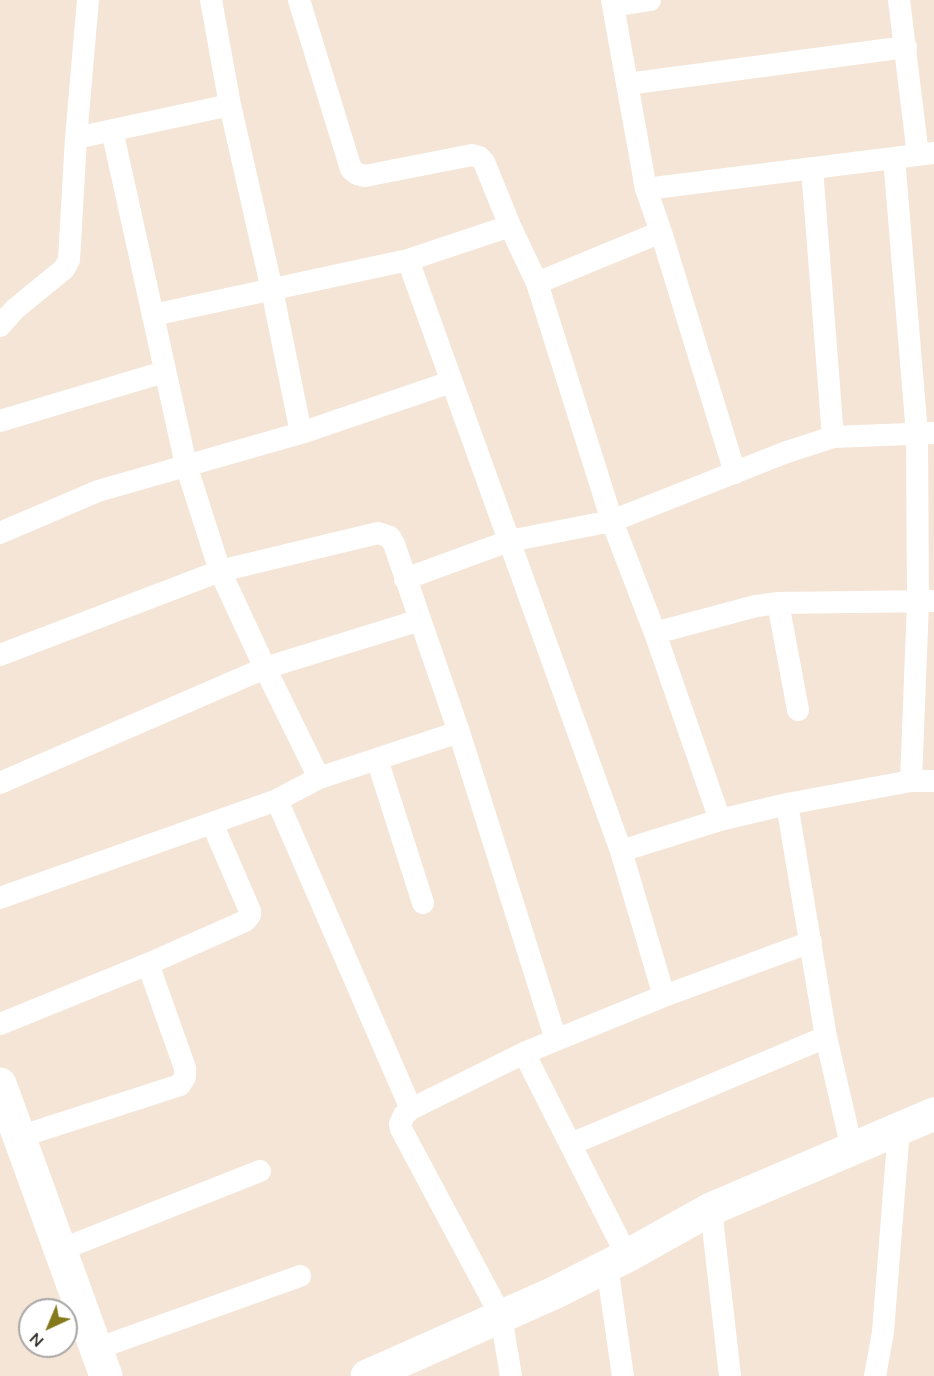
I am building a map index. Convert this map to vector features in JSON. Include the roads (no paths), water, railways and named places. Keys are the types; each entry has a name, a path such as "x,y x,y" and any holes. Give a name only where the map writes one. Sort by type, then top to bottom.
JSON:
{"street":[{"path":"0,326 15,309 64,268 69,260 76,138 88,0"},
{"path":"211,0 230,105 272,290 301,433"},
{"path":"299,0 351,169 357,174 366,176 460,156 472,155 484,162 510,226 537,283 612,521 655,633 720,820"},
{"path":"650,0 612,3 646,189 735,473"},
{"path":"646,189 926,154 899,0"},
{"path":"627,84 906,47"},
{"path":"76,138 230,105"},
{"path":"112,130 186,465 220,571 319,778"},
{"path":"894,158 926,433 926,602 911,781"},
{"path":"812,168 833,436"},
{"path":"153,315 408,260 510,226"},
{"path":"537,283 661,232"},
{"path":"408,260 621,851 664,996"},
{"path":"0,421 164,372"},
{"path":"0,533 98,491 301,433 451,382"},
{"path":"405,579 509,541 612,521 833,436 926,433"},
{"path":"0,655 220,571 378,533 390,537 459,732 556,1040"},
{"path":"655,633 756,606 778,603 926,602"},
{"path":"778,603 798,710"},
{"path":"0,783 265,668 420,620"},
{"path":"0,898 277,800 319,778 459,732"},
{"path":"377,759 423,903"},
{"path":"621,851 720,820 787,804 911,781 934,781"},
{"path":"277,800 411,1108"},
{"path":"787,804 826,1037 852,1149"},
{"path":"0,1024 243,923 250,915 250,911 213,823"},
{"path":"511,1376 501,1316 401,1129 401,1120 411,1108 525,1053 664,996 811,942"},
{"path":"20,1137 180,1085 185,1077 185,1068 148,964"},
{"path":"571,1144 826,1037"},
{"path":"525,1053 571,1144 617,1261 623,1376"},
{"path":"0,1084 101,1362 300,1276"},
{"path":"382,1372 554,1293 711,1209 934,1114"},
{"path":"875,1376 883,1332 899,1129"},
{"path":"60,1250 260,1171"},
{"path":"711,1209 730,1376"}]}
